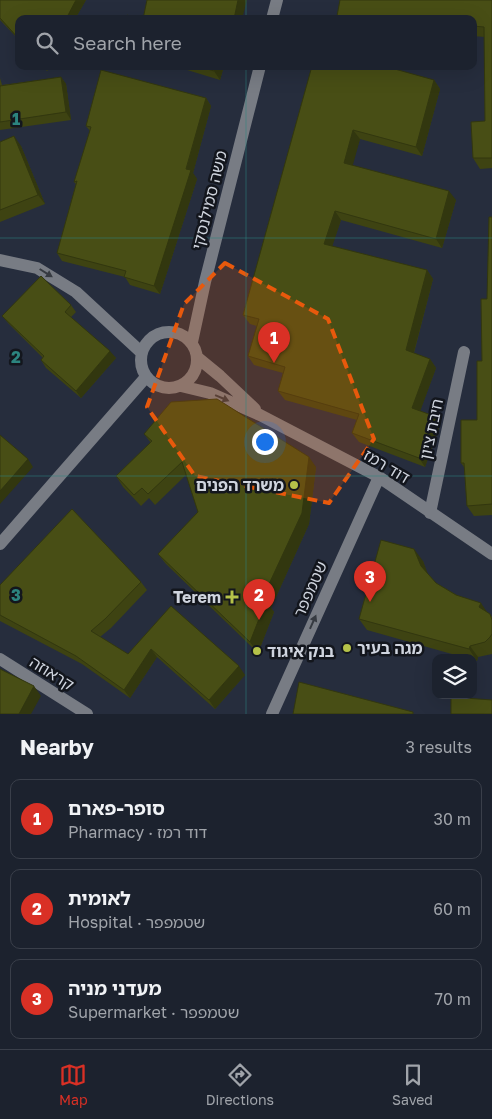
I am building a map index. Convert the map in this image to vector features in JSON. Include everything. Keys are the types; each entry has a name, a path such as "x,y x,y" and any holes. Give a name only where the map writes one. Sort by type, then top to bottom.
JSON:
{"street":[{"path":"273,15 277,0"},
{"name":"משה סמילנסקי","path":"192,342 204,282 259,70"},
{"path":"0,260 37,268 76,292 142,353"},
{"path":"168,332 185,336 192,342 196,350 198,365 192,378 181,386 169,389 156,385 146,377 141,365 142,353 152,338 168,332"},
{"name":"חיבת ציון","path":"430,513 464,352"},
{"name":"דוד רמז","path":"198,358 220,376 260,415"},
{"path":"0,544 146,377"},
{"name":"דוד רמז","path":"181,386 210,393 260,415 379,477 492,554"},
{"name":"שטמפפר","path":"272,714 379,477"},
{"name":"קראוזה","path":"0,659 87,714"}],"highlighted area":[{"path":"225,263 328,319 374,439 329,503 195,476 147,407 184,304"}],"building":[{"path":"0,0 76,0 68,15 15,15 15,35 0,18"},
{"path":"147,0 238,0 235,15 144,15"},
{"path":"340,0 492,0 492,158 473,158 471,122 485,121 484,27 477,26 477,15 337,15"},
{"path":"101,70 206,98 186,169 191,170 154,286 124,277 126,271 57,253 77,181 74,182 91,127 86,126"},
{"path":"311,70 398,70 434,80 416,147 353,130 344,163 449,191 436,239 335,211 324,244 427,270 406,350 430,359 412,408 434,416 419,458 352,433 359,414 278,391 285,367 248,356 259,319 243,315"},
{"path":"61,77 66,112 0,122 0,86"},
{"path":"14,136 38,195 0,210 0,142"},
{"path":"489,217 492,217 492,504 467,506 464,463 461,463 461,420 477,420 477,361 482,361 481,299 487,299"},
{"path":"41,276 71,305 65,312 110,351 76,391 41,360 44,356 2,316"},
{"path":"217,399 309,457 302,513 263,597 266,601 250,642 158,554 198,512 182,462 148,494 142,488 134,495 116,476 152,441 144,434 171,402"},
{"path":"0,435 28,459 0,491"},
{"path":"72,509 141,582 91,631 128,654 171,606 239,666 209,700 151,649 124,690 76,656 0,615 0,585"},
{"path":"381,540 414,549 421,566 436,583 456,595 481,603 479,607 490,614 492,620 492,634 490,637 485,642 470,646 469,649 359,619"},
{"path":"0,669 34,686 19,714 0,714"},
{"path":"299,682 413,712 413,714 293,714"},
{"path":"451,699 492,700 492,714 451,714"}],"place":[{"name":"סופר-פארם","path":"274,363"},
{"name":"משרד הפנים","path":"294,485"},
{"name":"Terem","path":"232,597"},
{"name":"מעדני מניה","path":"370,602"},
{"name":"לאומית","path":"259,620"},
{"name":"מגה בעיר","path":"347,648"},
{"name":"בנק איגוד","path":"257,651"}]}
